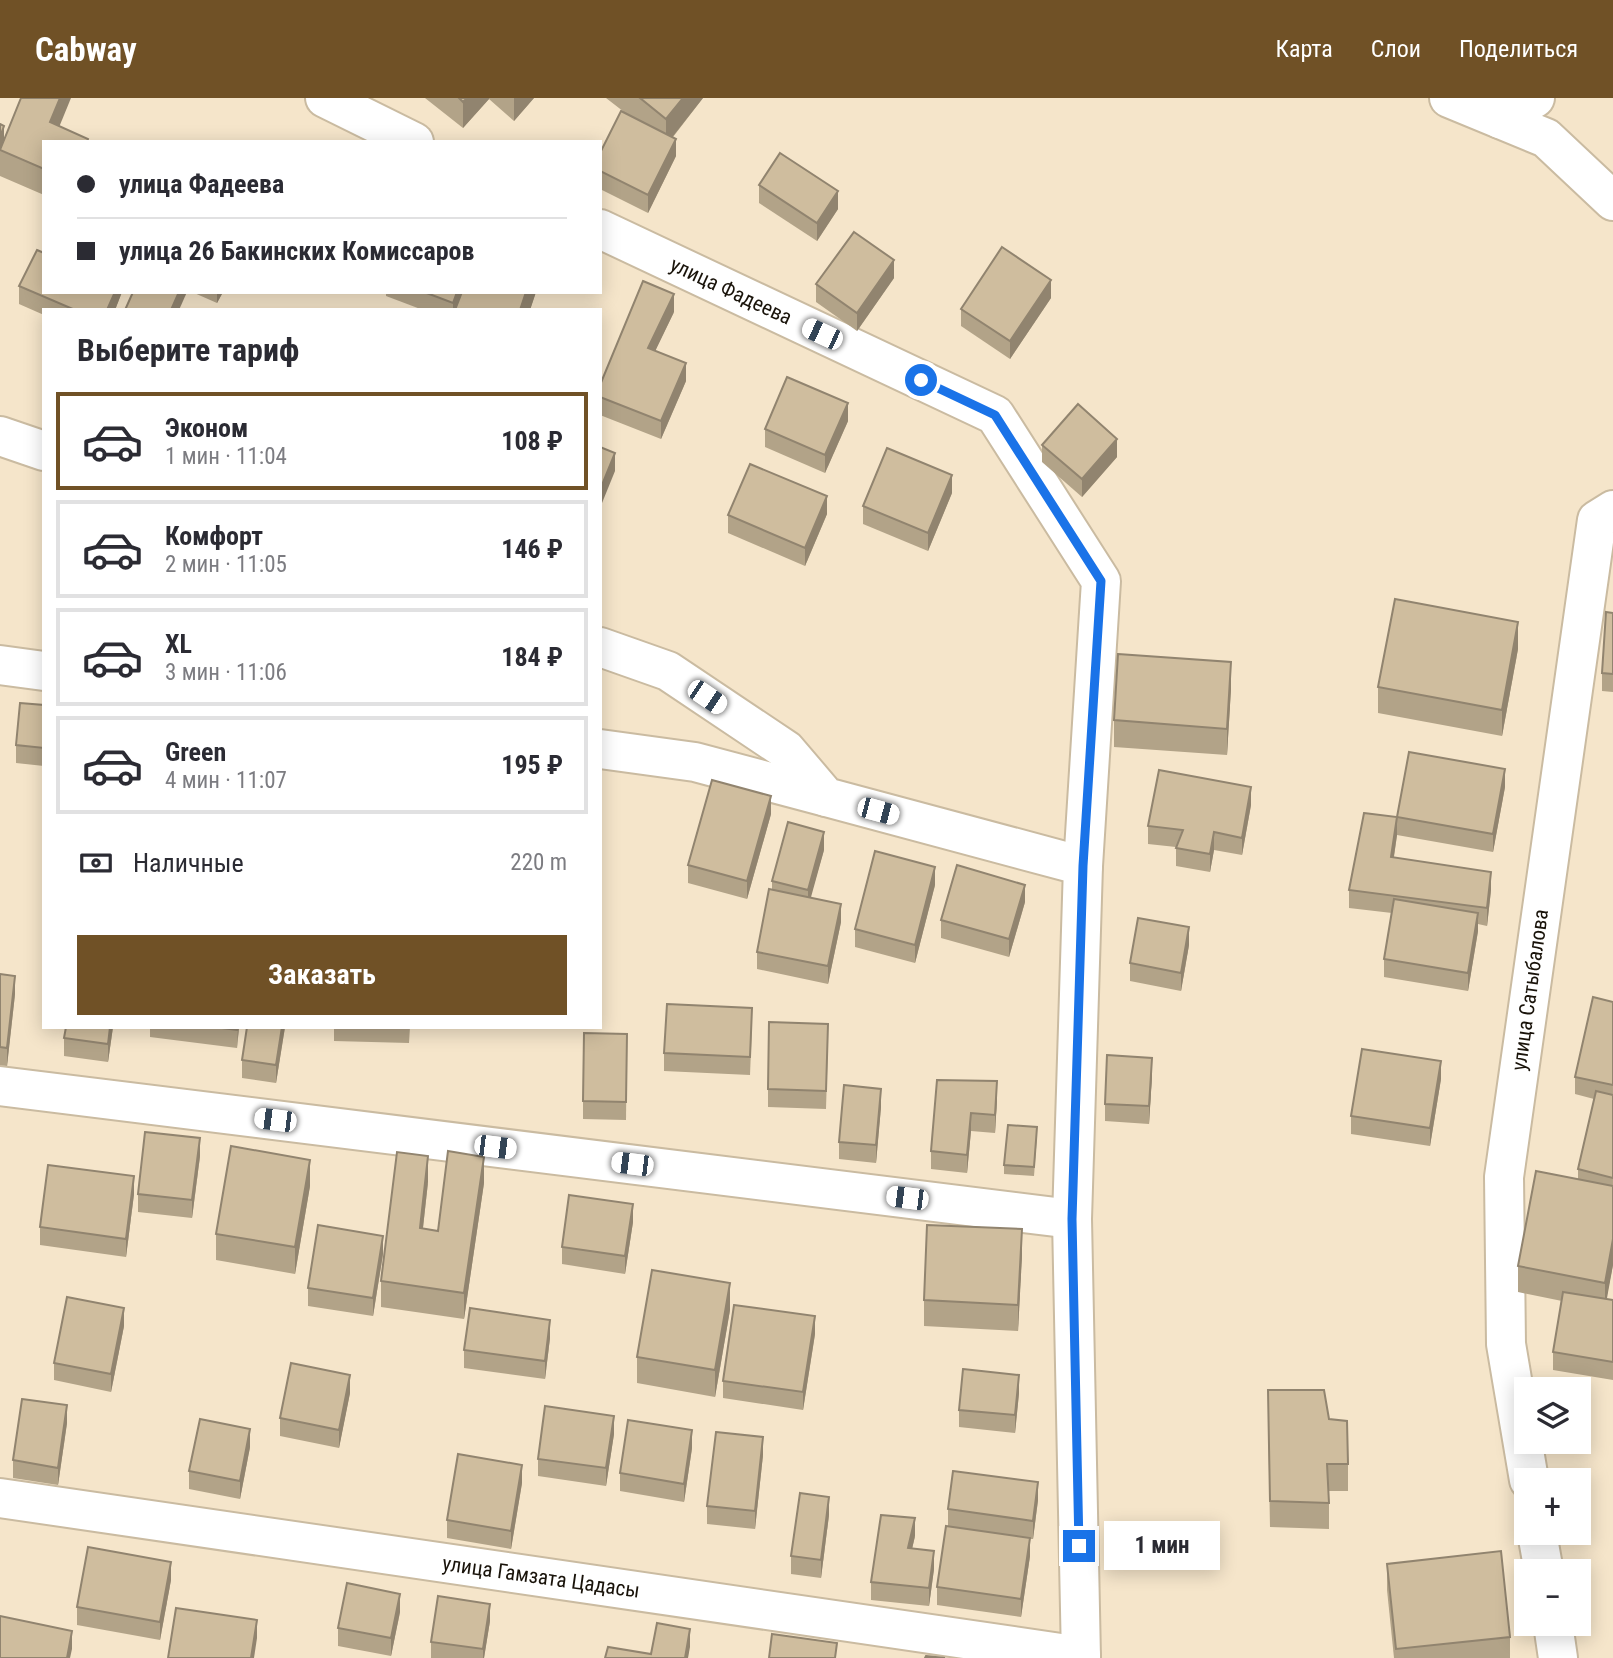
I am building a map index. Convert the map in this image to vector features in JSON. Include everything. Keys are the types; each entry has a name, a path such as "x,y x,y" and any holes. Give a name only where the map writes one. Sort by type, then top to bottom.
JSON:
{"street":[{"path":"1449,98 1546,138 1613,201"},
{"path":"1500,119 1535,98"},
{"path":"346,102 411,140"},
{"name":"улица Фадеева","path":"602,230 995,415 1101,581 1083,866 1072,1219 1081,1657"},
{"path":"0,436 42,450"},
{"name":"улица Сатыбалова","path":"1527,1468 1506,1344 1504,1177 1597,520 1613,510"},
{"path":"602,648 668,671 786,750 826,797"},
{"path":"0,665 42,671"},
{"path":"602,749 695,762 1083,866"},
{"path":"0,1086 1072,1219"},
{"name":"улица Гамзата Цадасы","path":"0,1498 1081,1657"},
{"path":"1555,1636 1558,1658"}],"building":[{"path":"21,98 60,98 50,122 88,139 42,140 42,168 0,150"},
{"path":"640,98 683,98 666,119"},
{"path":"621,111 676,139 648,195 602,172 602,149"},
{"path":"780,153 838,191 817,223 759,185"},
{"path":"854,232 894,260 857,313 816,284"},
{"path":"1002,247 1051,280 1010,341 961,309"},
{"path":"37,250 42,252 42,294 114,294 108,308 70,308 19,286"},
{"path":"643,281 674,294 648,348 686,363 661,421 602,398 602,380"},
{"path":"132,294 178,294 172,308 126,308"},
{"path":"429,294 456,294 453,303"},
{"path":"461,294 525,294 521,308 456,308"},
{"path":"787,377 848,403 825,455 765,429"},
{"path":"1078,404 1117,439 1082,479 1042,445"},
{"path":"602,448 615,453 602,485"},
{"path":"887,448 952,475 928,533 863,506"},
{"path":"750,464 827,496 805,548 728,515"},
{"path":"1395,599 1518,622 1502,710 1378,687"},
{"path":"1606,612 1613,613 1613,674 1602,673"},
{"path":"1118,654 1231,662 1227,729 1114,720"},
{"path":"20,703 42,705 42,748 16,745"},
{"path":"1409,752 1505,769 1493,834 1397,817"},
{"path":"1159,770 1251,787 1242,838 1214,832 1210,854 1176,848 1183,830 1148,826"},
{"path":"712,780 771,796 747,881 688,865"},
{"path":"1364,813 1397,817 1391,857 1491,872 1487,908 1349,890"},
{"path":"788,822 824,832 808,890 772,881"},
{"path":"875,851 935,867 915,945 855,929"},
{"path":"957,865 1025,885 1009,939 941,920"},
{"path":"769,889 841,904 828,966 757,952"},
{"path":"1394,899 1478,913 1468,973 1384,959"},
{"path":"1138,918 1189,927 1181,973 1130,963"},
{"path":"0,974 15,976 7,1048 0,1047"},
{"path":"1593,997 1613,1002 1613,1085 1575,1077"},
{"path":"667,1004 752,1008 750,1057 664,1053"},
{"path":"769,1022 828,1024 826,1091 768,1089"},
{"path":"66,1029 110,1029 108,1044 64,1038"},
{"path":"247,1029 282,1029 276,1065 242,1060"},
{"path":"584,1033 627,1034 626,1102 583,1101"},
{"path":"1362,1049 1441,1061 1430,1128 1351,1116"},
{"path":"1107,1055 1152,1058 1149,1106 1105,1104"},
{"path":"937,1080 997,1081 995,1115 971,1113 967,1155 931,1151"},
{"path":"844,1085 881,1089 876,1145 839,1142"},
{"path":"1596,1091 1613,1095 1613,1178 1578,1169"},
{"path":"1008,1125 1037,1127 1034,1167 1004,1165"},
{"path":"145,1132 200,1138 192,1200 138,1194"},
{"path":"231,1146 310,1160 295,1247 216,1234"},
{"path":"448,1151 484,1157 464,1293 381,1281 397,1152 428,1156 420,1228 438,1231"},
{"path":"48,1165 134,1176 126,1239 40,1227"},
{"path":"1536,1171 1613,1186 1613,1239 1605,1283 1518,1266"},
{"path":"569,1195 633,1204 625,1256 562,1247"},
{"path":"318,1225 383,1236 373,1298 308,1288"},
{"path":"927,1225 1022,1229 1018,1305 924,1300"},
{"path":"652,1270 730,1283 715,1370 637,1357"},
{"path":"1563,1292 1613,1300 1613,1362 1553,1352"},
{"path":"67,1297 124,1308 111,1374 54,1363"},
{"path":"734,1305 815,1316 803,1392 723,1381"},
{"path":"470,1308 550,1320 545,1361 464,1350"},
{"path":"291,1363 350,1375 339,1430 280,1418"},
{"path":"963,1369 1019,1375 1015,1415 959,1410"},
{"path":"1268,1390 1324,1390 1329,1419 1347,1421 1348,1464 1327,1464 1329,1503 1270,1501"},
{"path":"22,1399 67,1405 58,1468 13,1460"},
{"path":"545,1406 614,1416 606,1468 538,1459"},
{"path":"200,1419 250,1429 240,1481 189,1471"},
{"path":"628,1420 692,1430 684,1484 620,1473"},
{"path":"716,1432 763,1437 755,1511 707,1506"},
{"path":"458,1454 522,1465 511,1531 447,1520"},
{"path":"953,1471 1038,1482 1033,1521 948,1509"},
{"path":"800,1493 829,1497 821,1560 791,1556"},
{"path":"881,1515 915,1518 908,1548 934,1551 929,1588 871,1582"},
{"path":"946,1526 1030,1538 1021,1599 937,1587"},
{"path":"88,1547 171,1562 160,1622 77,1607"},
{"path":"1501,1551 1510,1637 1396,1649 1387,1564"},
{"path":"347,1583 400,1594 391,1638 338,1628"},
{"path":"438,1596 490,1604 483,1649 431,1642"},
{"path":"176,1608 257,1620 251,1658 168,1658"},
{"path":"0,1616 72,1631 67,1658 0,1658"},
{"path":"657,1623 690,1629 685,1658 605,1658 608,1647 651,1654"},
{"path":"772,1634 837,1643 835,1658 769,1658"}],"route":[{"path":"921,380 995,415 1101,581 1083,866 1072,1219 1079,1546"}]}
